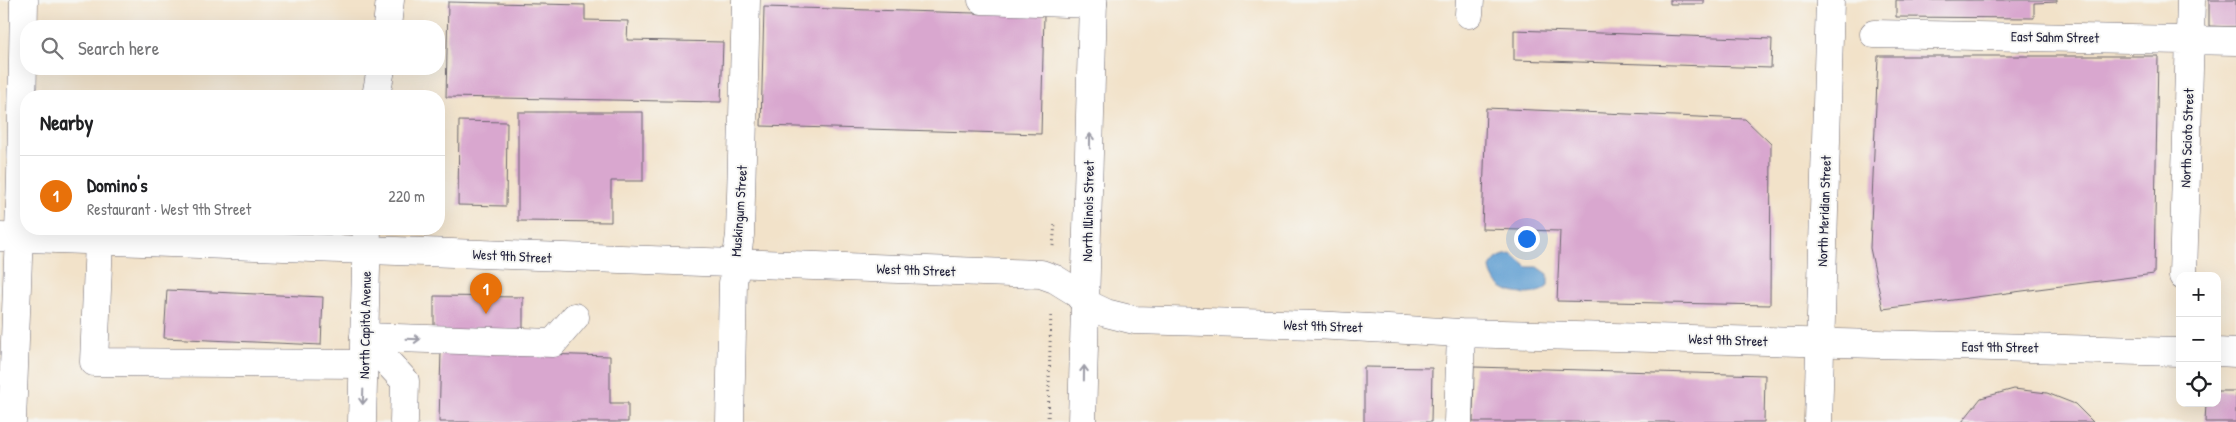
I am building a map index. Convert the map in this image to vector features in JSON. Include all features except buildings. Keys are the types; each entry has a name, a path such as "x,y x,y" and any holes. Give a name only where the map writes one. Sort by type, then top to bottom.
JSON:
{"street":[{"path":"23,20 24,0"},
{"path":"388,20 390,0"},
{"name":"Muskingum Street","path":"730,422 733,284 740,234 746,0"},
{"path":"982,0 1093,2"},
{"name":"North Meridian Street","path":"1818,422 1830,0"},
{"name":"North Scioto Street","path":"2183,272 2191,0"},
{"name":"North Illinois Street","path":"1082,422 1093,2"},
{"name":"East Sahm Street","path":"1874,34 2236,41"},
{"path":"12,422 9,237 20,63"},
{"path":"377,90 380,75"},
{"name":"West 9th Street","path":"9,237 99,241 367,239 736,263 1041,274 1055,279 1076,292 1086,303 1106,313 1134,320 1315,325 1461,333 1820,342"},
{"name":"North Capitol Avenue","path":"362,422 367,239"},
{"path":"99,241 94,362 363,364"},
{"path":"364,337 553,343 575,317"},
{"path":"1458,422 1461,333"},
{"path":"364,337 405,381 404,422"},
{"name":"East 9th Street","path":"1820,342 2176,352"},
{"path":"2221,352 2236,353"}],"water":[{"path":"1512,254 1527,267 1538,267 1548,274 1548,285 1545,289 1529,294 1520,294 1511,292 1497,283 1492,276 1490,267 1499,257"}],"place":[{"name":"Domino's","path":"486,314"}]}
